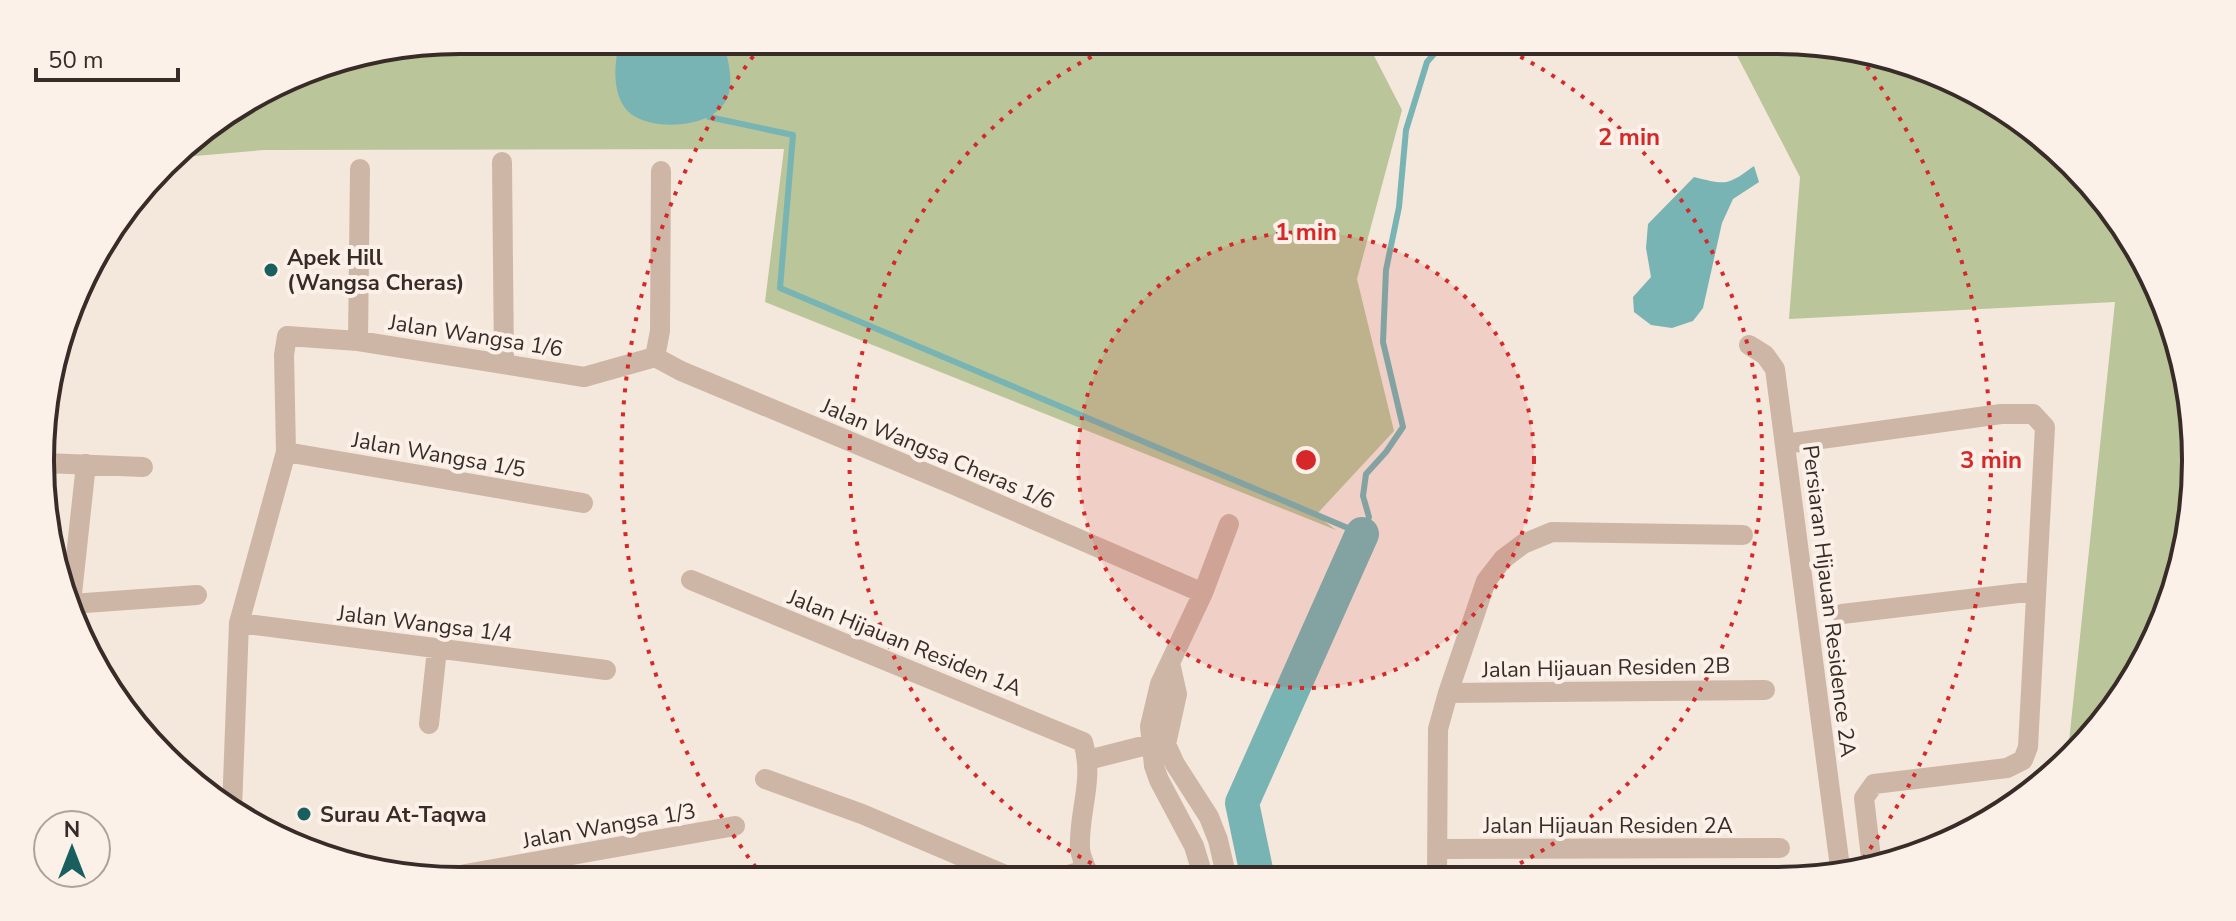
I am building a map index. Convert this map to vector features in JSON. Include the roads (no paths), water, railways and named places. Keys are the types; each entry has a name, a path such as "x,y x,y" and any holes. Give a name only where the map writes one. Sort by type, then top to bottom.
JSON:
{"street":[{"path":"502,162 504,364"},
{"path":"358,341 360,169"},
{"path":"655,357 660,331 661,171"},
{"name":"Jalan Wangsa 1/6","path":"286,452 284,355 287,336 358,341 584,377 655,357"},
{"name":"Persiaran Hijauan Residence 2A","path":"1749,345 1765,355 1775,369 1839,862"},
{"name":"Jalan Wangsa Cheras 1/6","path":"655,357 681,371 1203,593"},
{"path":"1785,444 2001,414 2033,414 2045,427 2028,747 2023,760 2007,768 1874,784 1864,798 1871,855"},
{"path":"229,794 239,623 286,452"},
{"name":"Jalan Wangsa 1/5","path":"286,452 583,503"},
{"path":"54,463 143,467"},
{"path":"73,583 86,464"},
{"path":"1224,867 1209,817 1159,745 1150,726 1160,684 1203,593 1229,524"},
{"path":"1437,867 1438,729 1486,581 1503,559 1523,544 1552,532 1743,535"},
{"name":"Jalan Hijauan Residen 1A","path":"691,580 1083,742 1088,760"},
{"path":"1842,614 2036,591"},
{"path":"80,603 197,595"},
{"name":"Jalan Wangsa 1/4","path":"239,623 606,670"},
{"path":"429,724 437,649"},
{"name":"Jalan Hijauan Residen 2B","path":"1448,693 1765,690"},
{"path":"1086,867 1080,844 1088,760 1159,745"},
{"path":"1159,745 1159,780 1194,846 1200,867"},
{"path":"765,779 862,814 986,867"},
{"name":"Jalan Wangsa 1/3","path":"551,867 735,826"},
{"name":"Jalan Hijauan Residen 2A","path":"1437,849 1780,848"}],"water":[{"path":"617,54 726,54 730,82 728,96 722,107 700,120 671,125 644,121 634,116 621,101 617,91"},
{"path":"1754,166 1759,182 1733,199 1722,223 1703,308 1693,321 1672,328 1651,325 1634,312 1633,297 1651,277 1646,248 1648,224 1694,177 1726,182"}],"waterway":[{"path":"708,110 709,117 793,135 780,288 1362,534 1369,517 1363,496 1366,474 1403,427 1383,342 1386,270 1399,207 1406,130 1427,62 1434,54"},
{"path":"1255,867 1242,803 1362,534"}],"place":[{"name":"Apek Hill (Wangsa Cheras)","path":"271,270"},
{"name":"Surau At-Taqwa","path":"304,814"}]}
